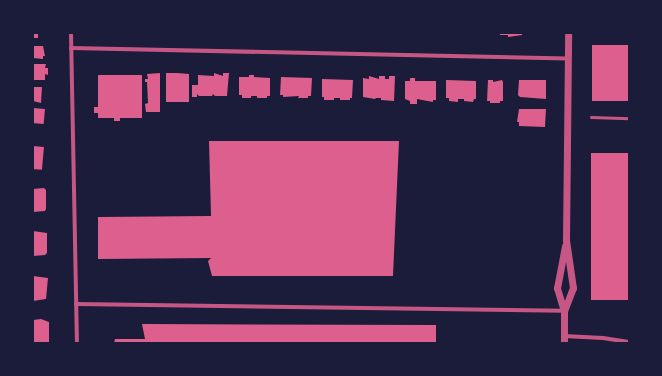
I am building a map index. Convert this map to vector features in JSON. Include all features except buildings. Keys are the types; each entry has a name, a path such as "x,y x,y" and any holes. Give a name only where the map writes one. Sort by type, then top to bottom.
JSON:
{"street":[{"path":"71,33 76,343"},
{"path":"564,311 573,288 566,240 568,33"},
{"path":"71,48 568,58"},
{"path":"566,240 557,288 564,311 564,340 603,338 629,342"},
{"path":"76,304 564,311"}],"lane":[{"path":"591,117 629,118"}]}
